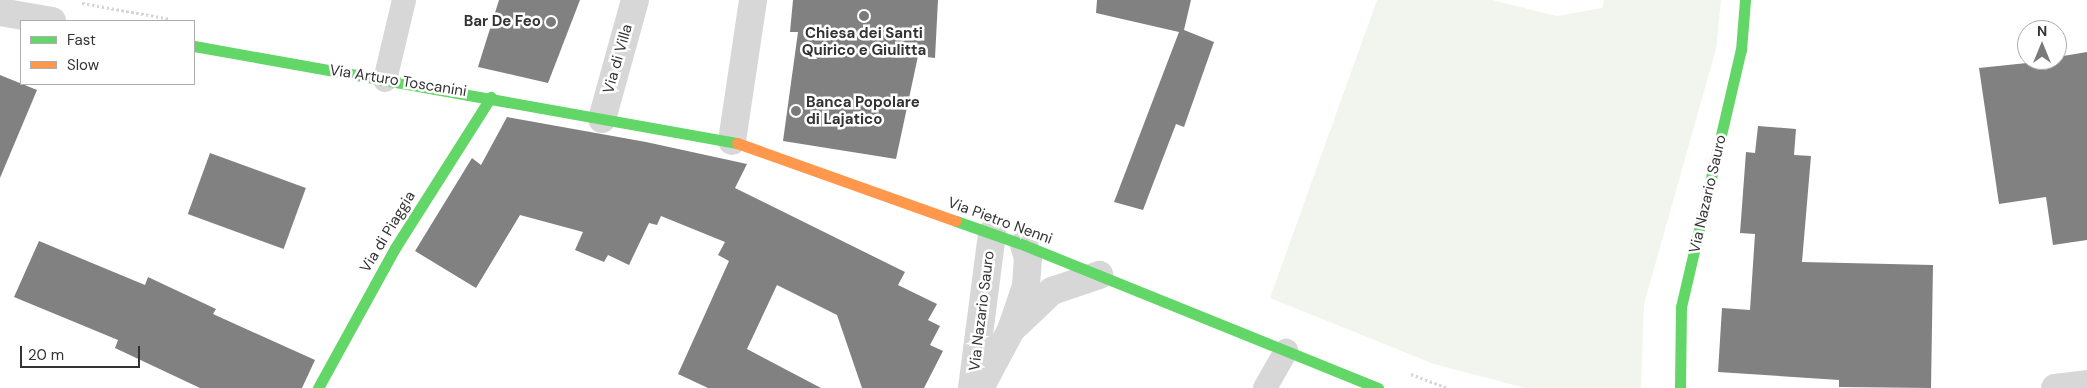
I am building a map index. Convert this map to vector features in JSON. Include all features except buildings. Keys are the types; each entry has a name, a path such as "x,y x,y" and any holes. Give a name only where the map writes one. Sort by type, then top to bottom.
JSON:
{"street":[{"name":"Via di Villa","path":"602,119 635,0"},
{"path":"732,141 754,0"},
{"name":"Via Nazario Sauro","path":"1680,388 1681,307 1741,50 1745,0"},
{"path":"0,12 46,20"},
{"name":"Via Arturo Toscanini","path":"195,46 385,80 491,96 602,119"},
{"name":"Via di Piaggia","path":"318,388 395,248 491,96"},
{"name":"Via Pietro Nenni","path":"602,119 732,141 1024,245 1378,388"},
{"name":"Via Nazario Sauro","path":"972,388 992,233"},
{"name":"Via Nazario Sauro","path":"980,388 1012,330 1026,286 1028,258 1024,245"},
{"name":"Via Nazario Sauro","path":"1012,330 1052,291 1100,275"},
{"path":"2055,388 2087,384"}],"lane":[{"path":"385,80 404,0"},
{"path":"1265,388 1286,351"}],"path":[{"path":"74,2 176,20"}],"shaded area":[{"path":"1377,0 1492,0 1557,16 1602,8 1604,0 1721,0 1716,49 1644,304 1641,388 1525,388 1434,364 1270,298"}],"traffic: fast":[{"path":"1680,388 1681,307 1741,50 1745,0"},
{"path":"195,46 737,143"},
{"path":"318,388 395,248 491,97"},
{"path":"956,221 1024,245 1378,388"}],"traffic: slow":[{"path":"737,143 956,221"}],"place":[{"name":"Chiesa dei Santi Quirico e Giulitta","path":"864,16"},
{"name":"Bar De Feo","path":"551,22"},
{"name":"Banca Popolare di Lajatico","path":"796,111"}]}
